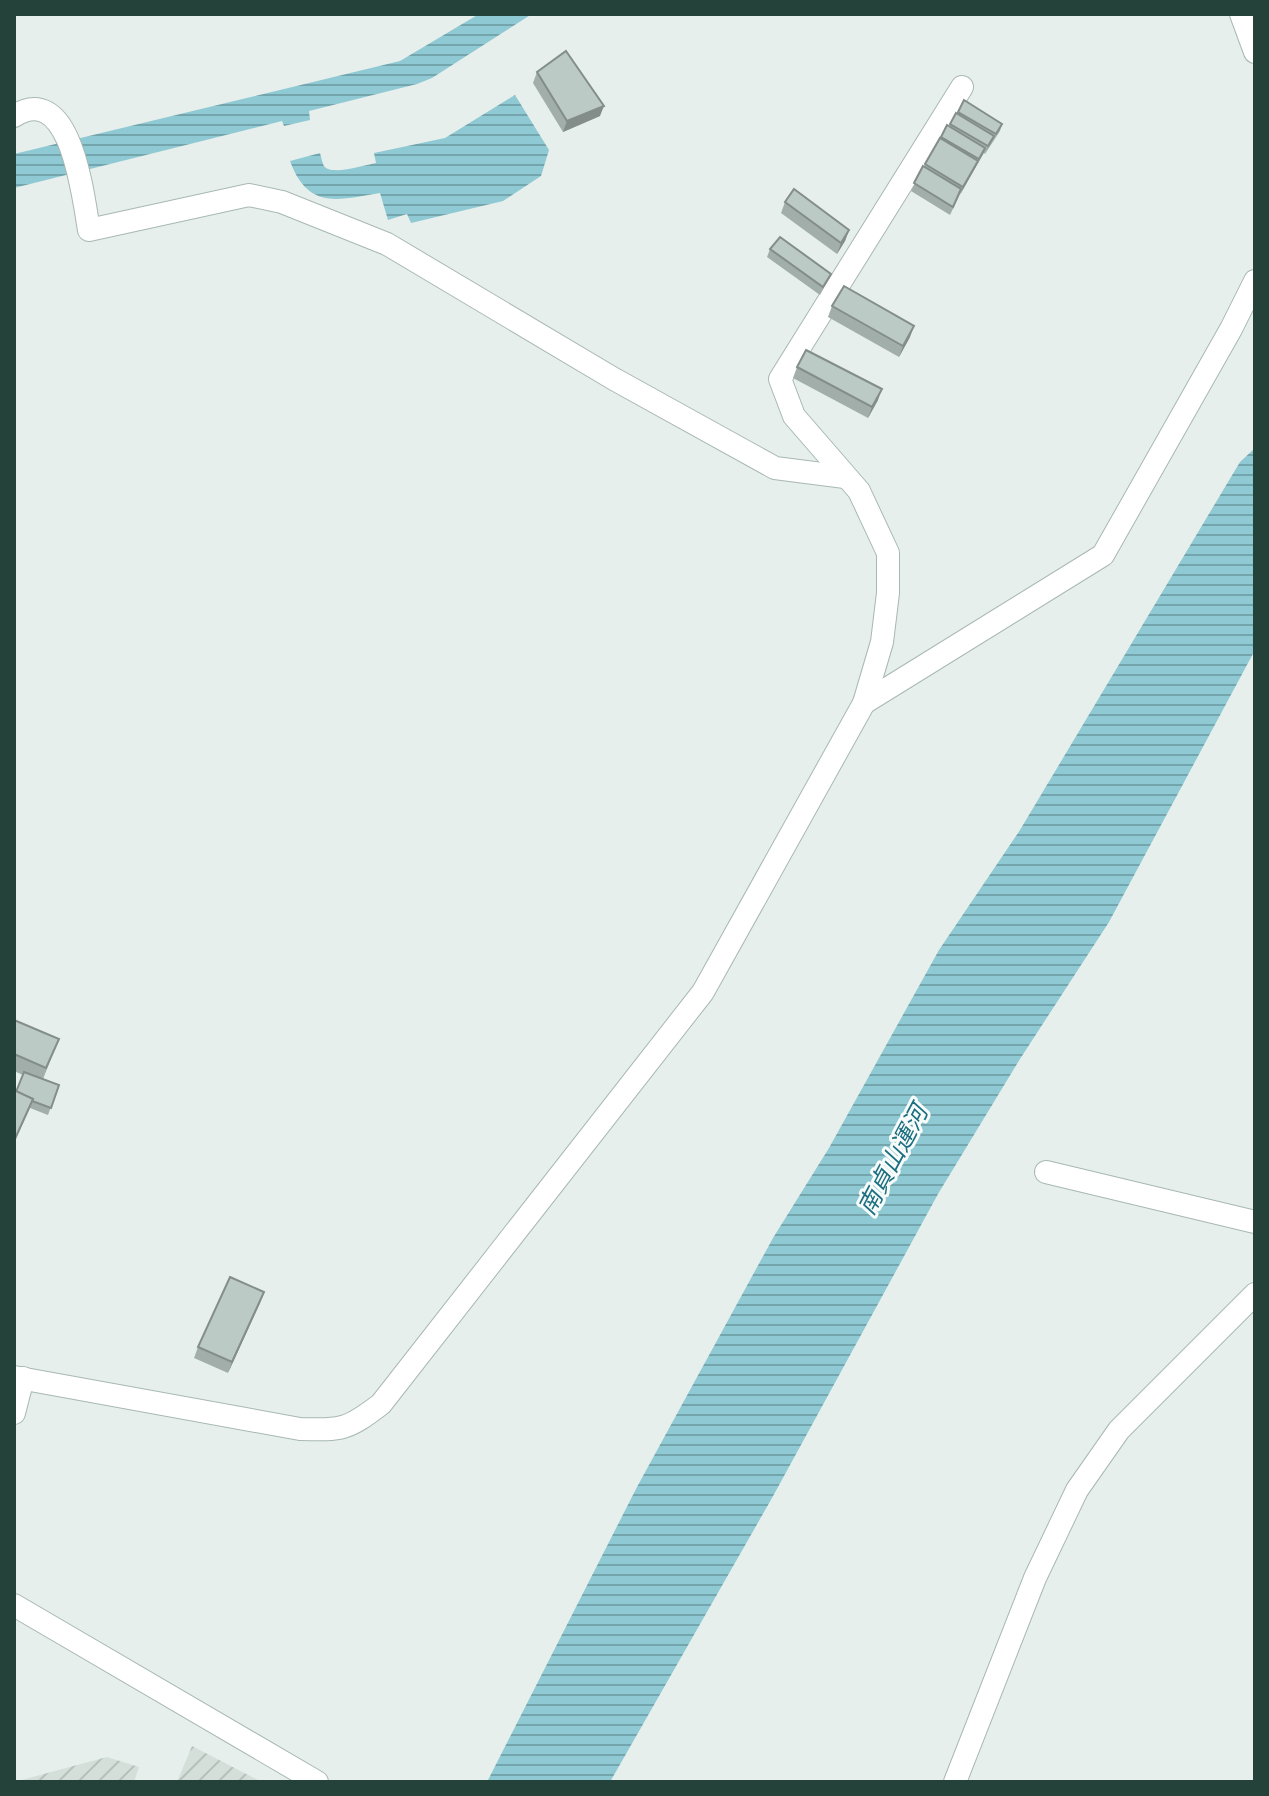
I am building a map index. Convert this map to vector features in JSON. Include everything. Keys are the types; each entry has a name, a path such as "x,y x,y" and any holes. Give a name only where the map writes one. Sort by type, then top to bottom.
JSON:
{"street":[{"path":"1241,14 1255,52"},
{"path":"14,1413 19,1377 300,1429 329,1430 353,1426 381,1404 703,992 864,703 882,642 888,593 888,553 859,491 794,416 780,379 962,87"},
{"path":"14,116 43,109 55,117 65,131 80,178 89,230 249,195 282,202 387,244 614,379 775,468 845,477"},
{"path":"864,703 1103,555 1224,342 1255,281"},
{"path":"1046,1172 1255,1222"},
{"path":"955,1782 1035,1578 1077,1490 1119,1430 1255,1294"},
{"path":"14,1605 317,1782"}],"shaded area":[{"path":"192,1746 262,1782 177,1782"},
{"path":"107,1757 139,1767 134,1782 14,1782"}],"water":[{"path":"479,14 532,14 432,78 309,111 310,120 284,126 282,121 14,188 14,154 400,61"},
{"path":"515,95 549,150 541,176 503,201 411,223 407,214 388,220 380,193 338,199 315,195 297,177 290,161 320,153 328,169 348,169 376,163 374,153 445,138"},
{"name":"南貞山運河","path":"1255,448 1255,650 1109,922 1020,1059 938,1194 772,1498 610,1782 487,1782 637,1487 773,1238 829,1148 939,950 1020,830 1240,462"}],"building":[{"path":"566,51 604,106 567,121 537,72"},
{"path":"964,100 1002,124 996,134 958,112"},
{"path":"956,113 994,136 988,146 950,124"},
{"path":"947,125 985,148 979,159 941,137"},
{"path":"940,138 978,161 963,187 925,164"},
{"path":"923,166 961,189 953,207 914,183"},
{"path":"794,189 849,230 841,243 785,202"},
{"path":"780,237 831,274 823,287 770,249"},
{"path":"844,286 914,326 903,346 832,306"},
{"path":"806,350 882,389 872,407 797,367"},
{"path":"14,1020 59,1039 46,1068 14,1054"},
{"path":"24,1072 59,1085 51,1108 16,1092"},
{"path":"14,1090 33,1099 14,1141"},
{"path":"230,1277 264,1292 232,1362 198,1347"}]}
